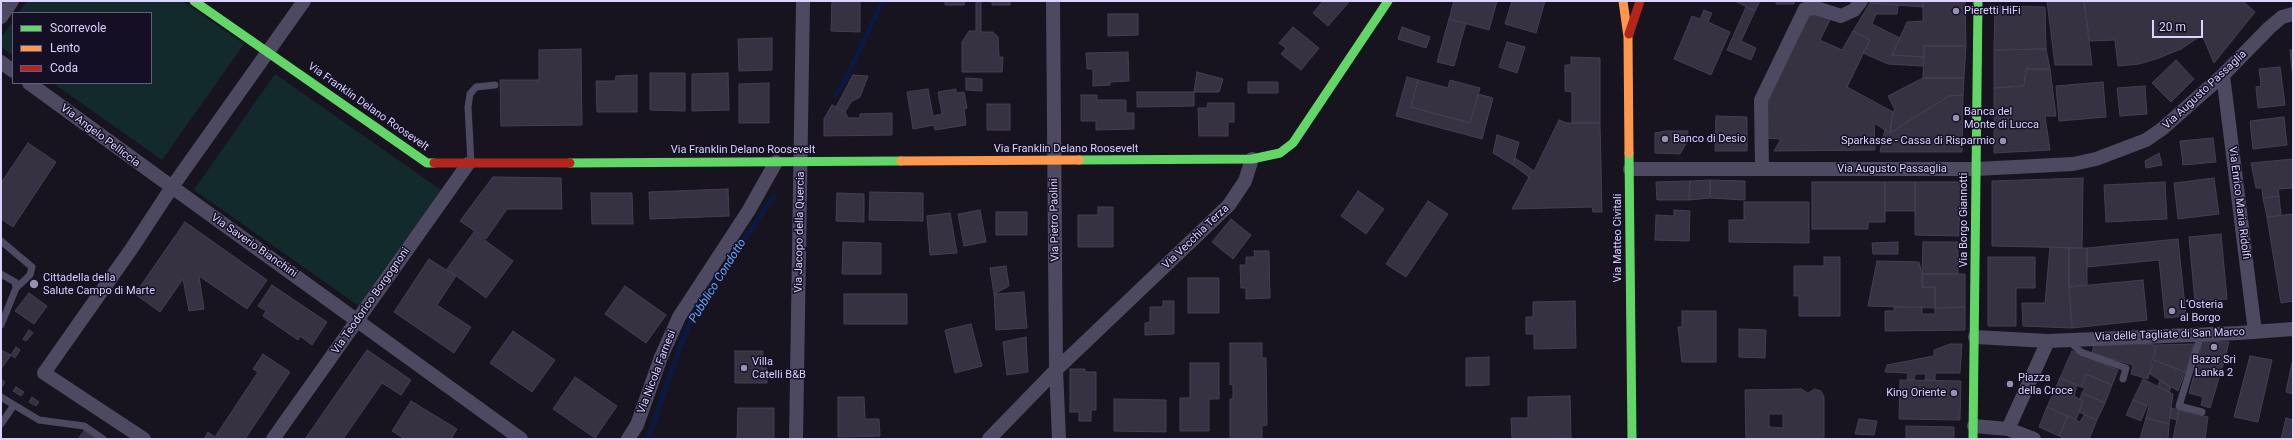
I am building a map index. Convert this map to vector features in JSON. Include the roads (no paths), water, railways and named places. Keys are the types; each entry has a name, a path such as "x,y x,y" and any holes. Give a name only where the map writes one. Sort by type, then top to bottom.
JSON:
{"street":[{"path":"1,17 12,1"},
{"name":"Via Franklin Delano Roosevelt","path":"194,1 427,163 1054,162 1252,159"},
{"path":"144,439 44,373 132,248 172,187 304,1"},
{"name":"Via Jacopo della Quercia","path":"796,439 803,1"},
{"name":"Via Pietro Paolini","path":"1053,1 1056,370 1059,439"},
{"path":"1252,159 1280,153 1293,143 1388,1"},
{"name":"Via Matteo Civitali","path":"1623,1 1628,37 1632,439"},
{"name":"Via Matteo Civitali","path":"1628,37 1640,1"},
{"path":"1762,169 1761,100 1805,9 1816,8 1841,16 1854,10 1861,1"},
{"name":"Via Borgo Giannotti","path":"1973,433 1978,1"},
{"name":"Via Augusto Passaglia","path":"1630,169 1976,169 2073,164 2124,149 2146,140 2162,129 2223,75 2269,28 2282,17 2293,14"},
{"path":"1,62 12,70"},
{"name":"Via Enrico Maria Ridolfi","path":"2223,75 2255,332"},
{"name":"Via Angelo Pelliccia","path":"30,84 172,187"},
{"name":"Via Vecchia Terza","path":"988,439 1056,370 1229,205 1245,181 1252,159"},
{"name":"Via Nicola Farnesi","path":"628,439 637,425 661,358 679,317 745,216 776,162"},
{"name":"Via Teodorico Borgognoni","path":"273,439 470,164"},
{"name":"Via Saverio Bianchini","path":"172,187 358,319 521,439"},
{"name":"Via delle Tagliate di San Marco","path":"1975,337 2048,341 2293,329"},
{"path":"2008,429 2048,341"},
{"path":"1973,433 2008,429 2034,439"}],"lane":[{"path":"470,164 468,107 470,94 476,87 495,85"},
{"path":"1,241 32,267 30,275 16,288 1,325"},
{"path":"1,274 15,282 16,288"},
{"path":"2201,334 2179,406 2202,412"},
{"path":"2068,340 2081,352 2126,368 2123,379"},
{"path":"1,396 39,420 84,426 103,439"},
{"path":"1,424 14,405"}],"waterway":[{"name":"Pubblico Condotto","path":"836,95 846,78 883,1"},
{"name":"Pubblico Condotto","path":"648,439 680,347 695,311 774,196"}],"place":[{"name":"Pieretti HiFi","path":"1956,11"},
{"name":"Banca del Monte di Lucca","path":"1956,118"},
{"name":"Banco di Desio","path":"1665,139"},
{"name":"Sparkasse - Cassa di Risparmio","path":"2003,141"},
{"name":"Cittadella della Salute Campo di Marte","path":"34,284"},
{"name":"L‘Osteria al Borgo","path":"2172,311"},
{"name":"Bazar Sri Lanka 2","path":"2214,347"},
{"name":"Villa Catelli B&B","path":"744,368"},
{"name":"Piazza della Croce","path":"2010,384"},
{"name":"King Oriente","path":"1954,393"}]}
